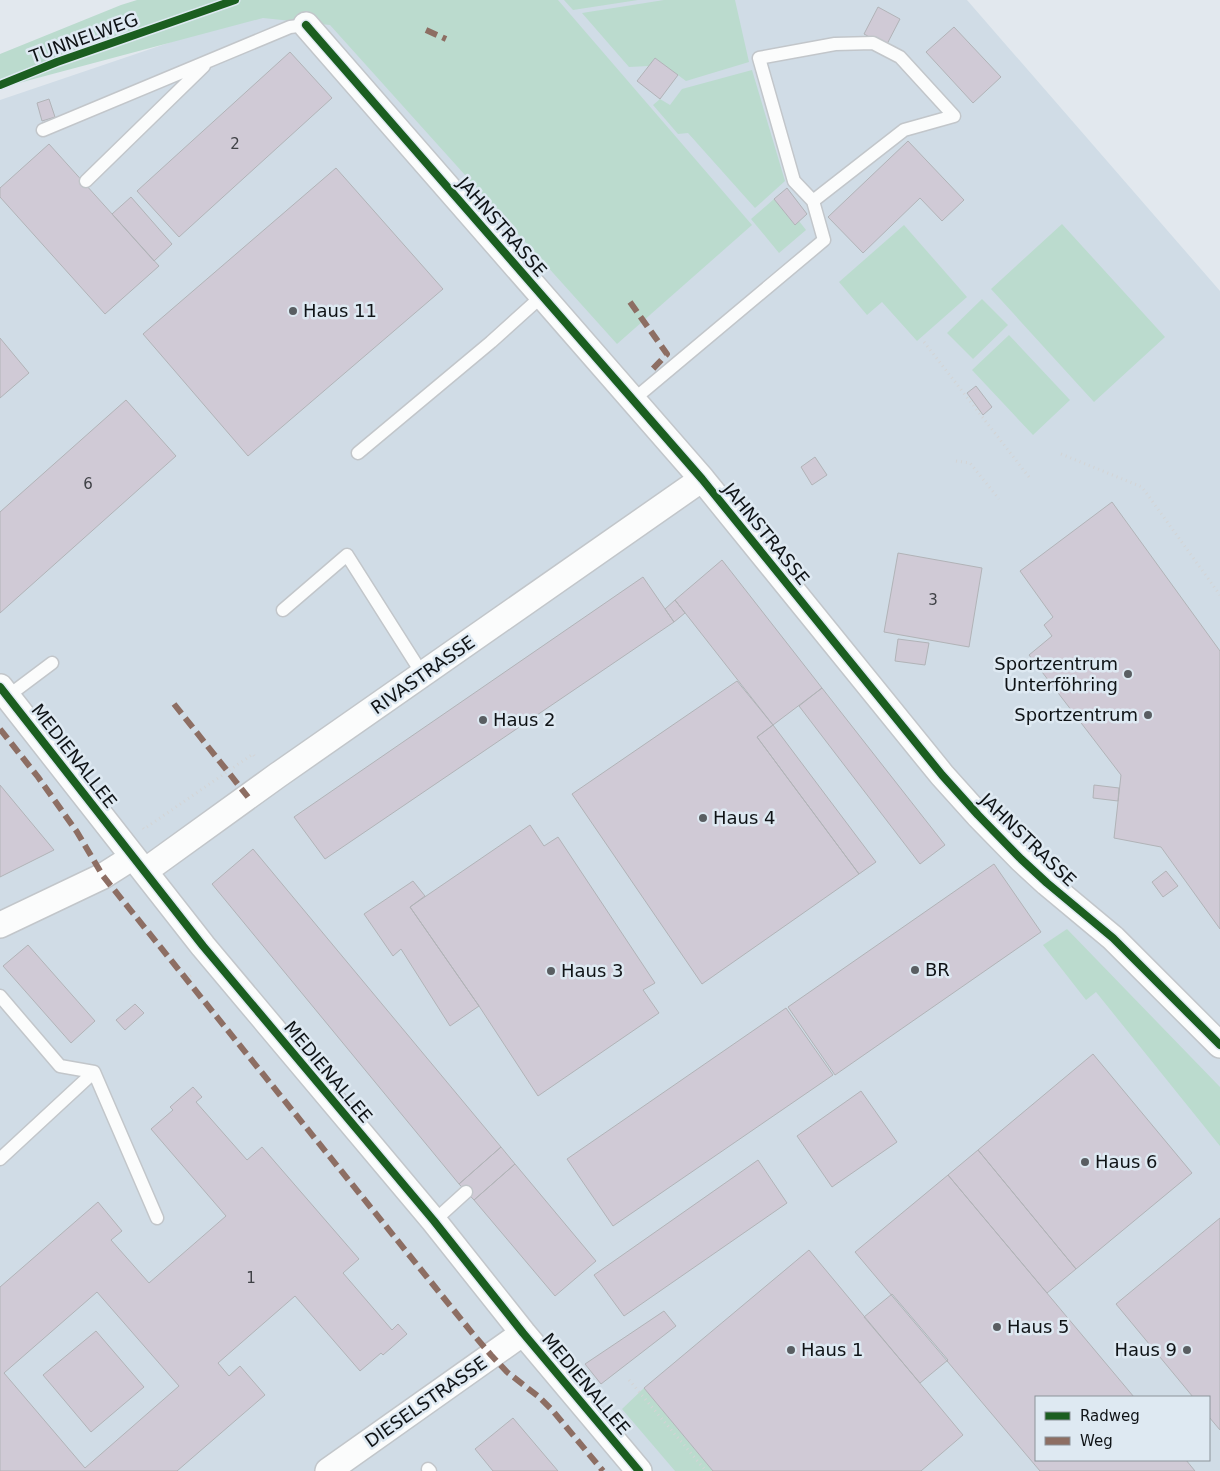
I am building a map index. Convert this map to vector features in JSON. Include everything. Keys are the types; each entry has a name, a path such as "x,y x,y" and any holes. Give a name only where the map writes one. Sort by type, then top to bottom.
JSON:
{"street":[{"name":"JAHNSTRASSE","path":"306,25 702,479 942,774 978,815 1047,883 1113,938 1220,1045"},
{"name":"RIVASTRASSE","path":"0,925 102,876 139,864 286,770 702,479"},
{"name":"MEDIENALLEE","path":"4,691 210,953 434,1221 523,1332 639,1471"},
{"name":"DIESELSTRASSE","path":"328,1471 523,1332"}],"lane":[{"path":"43,130 290,27 306,25"},
{"path":"634,400 824,240 813,202 794,180 759,58 835,44 873,43 900,57 954,116 904,130 813,202"},
{"path":"86,181 209,60"},
{"path":"358,453 491,342 542,296"},
{"path":"283,610 347,555 423,675"},
{"path":"4,691 52,663"},
{"path":"0,996 60,1066 94,1072"},
{"path":"0,1159 94,1072"},
{"path":"94,1072 157,1218"},
{"path":"434,1221 466,1192"}],"path":[{"path":"924,342 1029,477"},
{"path":"1061,454 1142,487 1220,595"},
{"path":"956,461 970,463 999,499"},
{"path":"139,826 144,829 253,754 255,757"},
{"path":"629,1380 706,1471"}],"shaded area":[{"path":"309,0 967,0 1220,291 1220,1471 0,1471 0,100 277,6"}],"green space":[{"path":"137,0 558,0 752,225 617,344 330,25 263,18 0,88 0,54"},
{"path":"564,0 638,0 573,10"},
{"path":"664,0 735,0 749,62 686,81 655,58 649,66 629,67 582,13"},
{"path":"752,70 785,181 755,208 688,133 678,134 653,105 660,99 670,105 682,89"},
{"path":"774,199 794,224 799,221 806,230 779,253 751,219"},
{"path":"1062,224 1165,337 1094,402 991,289"},
{"path":"904,225 967,297 917,341 882,302 867,315 839,282"},
{"path":"982,299 1008,325 973,359 947,333"},
{"path":"1009,335 1070,400 1033,435 972,370"},
{"path":"1067,929 1220,1087 1220,1146 1096,992 1086,1000 1043,945"},
{"path":"644,1388 713,1471 675,1471 622,1409"}],"building":[{"path":"878,7 900,19 886,46 864,34"},
{"path":"954,27 1001,77 973,103 926,52"},
{"path":"290,52 332,98 179,237 137,191"},
{"path":"655,58 678,75 660,99 637,81"},
{"path":"49,99 55,117 42,121 37,103"},
{"path":"908,141 964,200 942,221 920,198 863,253 828,217"},
{"path":"49,144 159,266 105,314 0,197 0,188"},
{"name":"Haus 11","path":"336,168 443,289 248,456 143,334"},
{"path":"787,188 807,214 795,225 774,199"},
{"path":"131,197 172,244 154,261 112,214"},
{"path":"0,338 29,373 0,398"},
{"path":"976,386 992,407 983,415 967,393"},
{"path":"126,400 176,456 0,613 0,512"},
{"path":"815,457 827,475 812,485 801,467"},
{"name":"Sportzentrum","path":"1112,502 1220,651 1220,929 1161,847 1114,838 1121,775 1029,655 1052,636 1044,625 1053,617 1020,571"},
{"path":"898,553 982,568 969,647 884,632"},
{"path":"722,560 822,688 773,725 675,600"},
{"name":"Haus 2","path":"643,577 674,622 325,859 294,817"},
{"path":"675,600 685,613 674,622 665,609"},
{"path":"898,639 929,643 925,665 895,661"},
{"name":"Haus 4","path":"737,681 773,725 757,737 859,874 702,984 572,794"},
{"path":"822,688 945,845 920,864 799,706"},
{"path":"773,725 876,862 859,874 757,737"},
{"path":"0,785 54,850 0,877"},
{"path":"1094,785 1119,788 1118,801 1093,798"},
{"name":"Haus 3","path":"530,825 544,846 558,837 655,983 643,990 659,1013 538,1096 479,1006 410,907"},
{"path":"253,849 501,1147 459,1184 212,884"},
{"name":"BR","path":"994,864 1041,932 835,1075 788,1007"},
{"path":"1166,871 1178,886 1163,897 1152,882"},
{"path":"413,881 425,896 410,907 479,1006 450,1026 401,949 393,956 364,914"},
{"path":"28,945 95,1021 71,1043 3,966"},
{"path":"135,1004 144,1013 125,1030 116,1020"},
{"path":"786,1008 833,1075 613,1226 567,1159"},
{"name":"Haus 6","path":"1093,1054 1192,1173 1076,1269 978,1150"},
{"path":"193,1087 202,1097 196,1102 247,1160 262,1147 359,1259 343,1273 392,1330 398,1324 407,1334 383,1355 381,1353 360,1371 295,1296 218,1363 229,1376 240,1366 265,1395 177,1471 0,1471 0,1287 98,1202 122,1231 111,1240 149,1283 226,1216 151,1129 173,1110 170,1107","holes":["97,1292 179,1386 85,1468 4,1373"]},
{"path":"861,1091 897,1142 832,1187 797,1136"},
{"path":"501,1147 515,1164 474,1200 459,1184"},
{"path":"978,1150 1076,1269 1047,1293 948,1175"},
{"path":"758,1160 787,1203 624,1316 594,1275"},
{"path":"515,1164 596,1261 555,1296 474,1200"},
{"name":"Haus 5","path":"948,1175 1133,1396 1035,1396 1035,1461 1187,1461 1195,1471 1040,1471 855,1252"},
{"name":"Haus 9","path":"1220,1218 1220,1430 1210,1418 1210,1396 1192,1396 1116,1304"},
{"name":"Haus 1","path":"809,1250 963,1435 921,1471 713,1471 644,1388"},
{"path":"892,1294 948,1360 920,1383 864,1317"},
{"path":"664,1311 676,1326 601,1384 585,1364"},
{"path":"96,1331 144,1387 91,1432 43,1375"},
{"path":"513,1418 558,1471 493,1471 475,1449"}],"marked path":[{"path":"426,30 446,39"},
{"path":"630,302 667,354 649,373"},
{"path":"174,704 248,797"},
{"path":"0,729 38,777 77,832 103,876 473,1334 507,1372 539,1397 553,1411 603,1471"}],"cycle path":[{"name":"TUNNELWEG","path":"0,85 57,62 235,0"},
{"path":"306,25 702,479 942,775 1021,859 1113,938 1220,1045"},
{"path":"0,687 203,946 434,1221 523,1333 639,1471"}],"place":[{"name":"Haus 11","path":"293,311"},
{"name":"Sportzentrum Unterföhring","path":"1128,674"},
{"name":"Sportzentrum","path":"1148,715"},
{"name":"Haus 2","path":"483,720"},
{"name":"Haus 4","path":"703,818"},
{"name":"BR","path":"915,970"},
{"name":"Haus 3","path":"551,971"},
{"name":"Haus 6","path":"1085,1162"},
{"name":"Haus 5","path":"997,1327"},
{"name":"Haus 1","path":"791,1350"},
{"name":"Haus 9","path":"1187,1350"}]}
